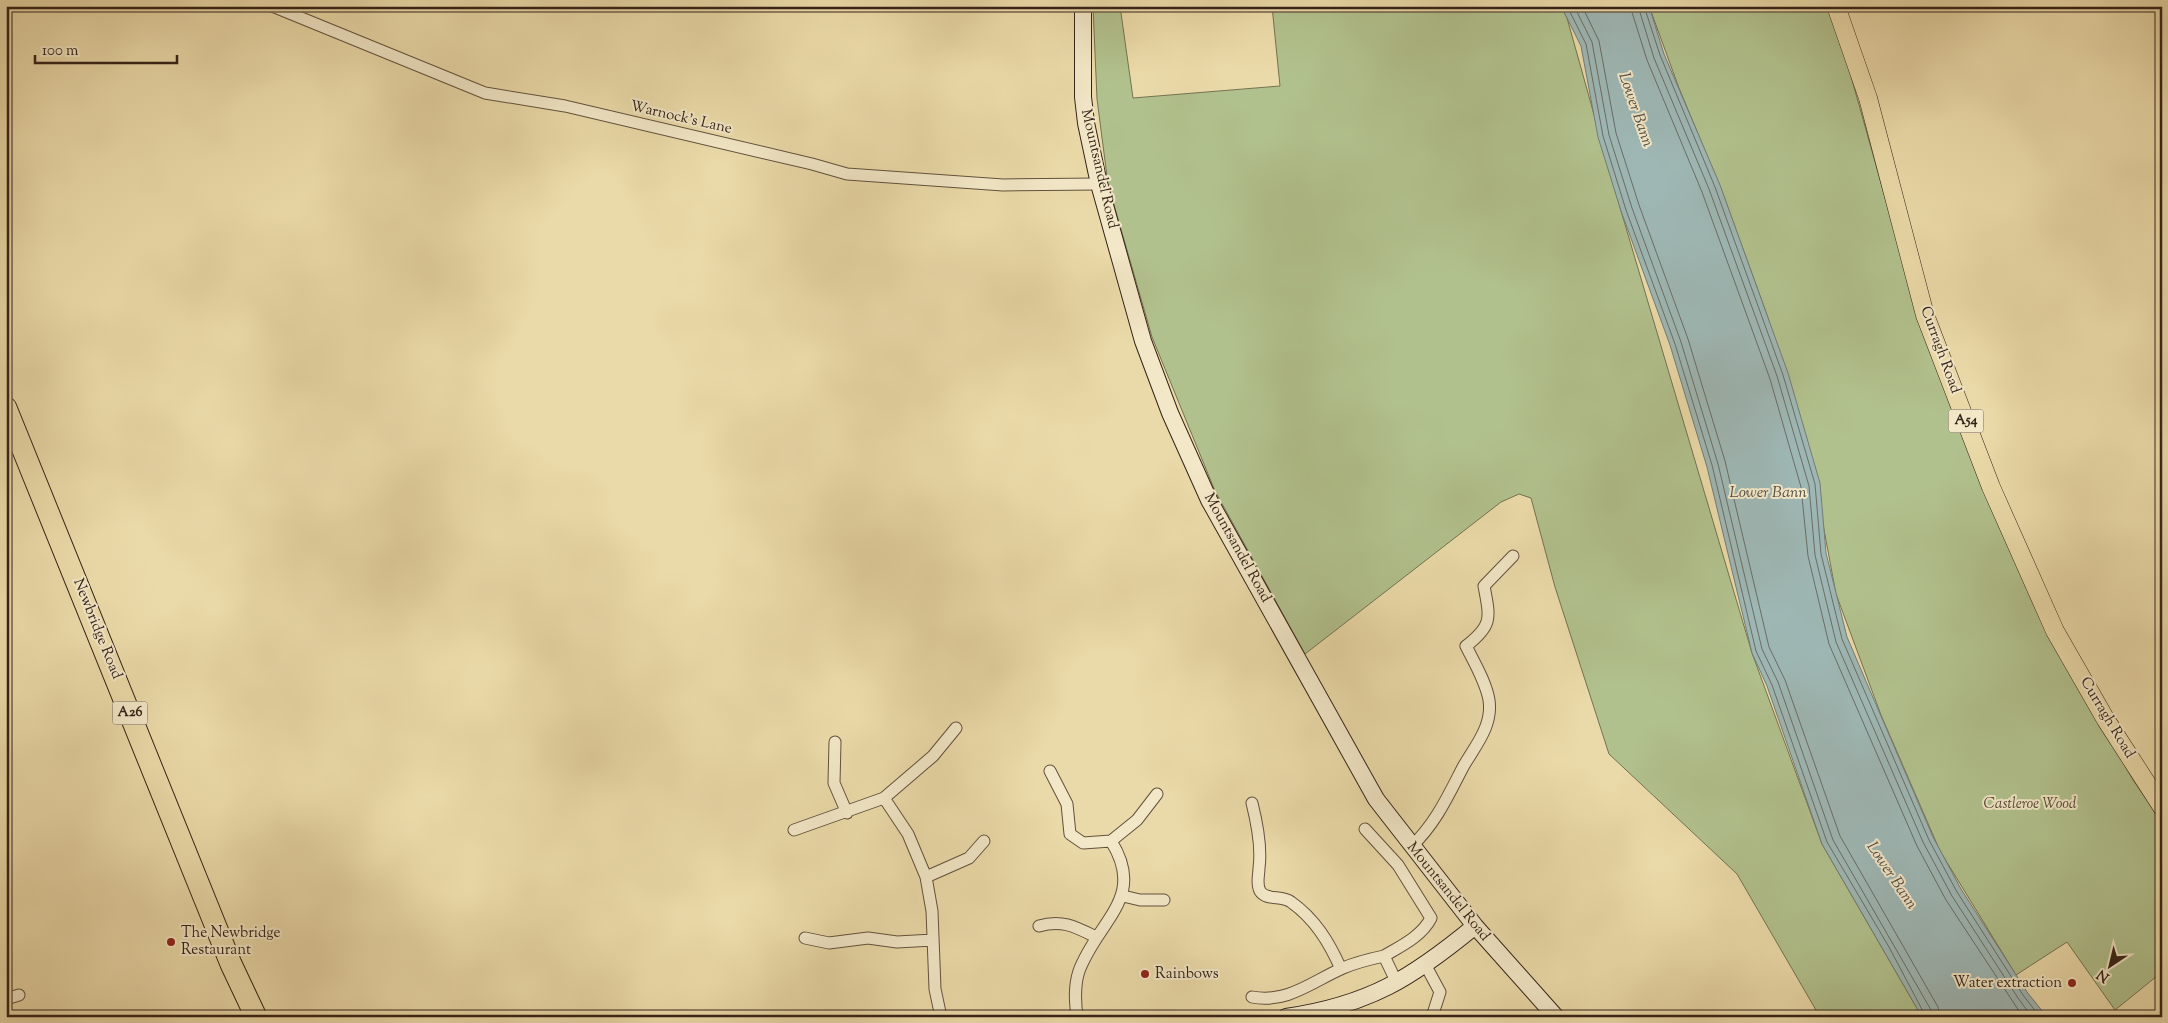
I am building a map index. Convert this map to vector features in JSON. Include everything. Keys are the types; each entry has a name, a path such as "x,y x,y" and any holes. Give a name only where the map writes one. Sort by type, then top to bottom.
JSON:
{"highway":[{"name":"Newbridge Road","path":"6,408 231,964 256,1017"}],"main road":[{"name":"Curragh Road","path":"1836,6 1868,98 1925,315 1991,487 2055,630 2106,720 2162,807"}],"street":[{"name":"Warnock's Lane","path":"272,6 485,93 566,106 847,174 1003,185 1100,184"},
{"name":"Mountsandel Road","path":"1083,6 1083,97 1086,123 1100,184 1143,341 1170,413 1209,500 1376,799 1411,847 1475,926 1556,1017"},
{"path":"1411,847 1442,810 1466,763 1481,740 1487,724 1489,700 1466,646 1482,634 1490,616 1484,586 1513,556"},
{"path":"794,830 847,813 884,798 933,756 956,728"},
{"path":"835,742 834,783 847,813"},
{"path":"1050,771 1067,804 1070,834 1076,840 1083,843 1111,841 1137,820 1157,794"},
{"path":"884,798 908,834 926,877 933,940 935,989 941,1017"},
{"path":"1252,803 1257,824 1260,865 1258,884 1260,891 1265,896 1291,901 1310,919 1326,936 1341,969"},
{"path":"1252,997 1275,998 1310,987 1341,969 1364,960 1384,956 1412,939 1427,926 1431,918 1398,864 1365,829"},
{"path":"1077,1017 1076,984 1079,972 1096,937 1123,896 1125,878 1120,856 1111,841"},
{"path":"926,877 969,858 984,842"},
{"path":"1123,896 1140,900 1164,900"},
{"path":"1039,926 1053,922 1068,923 1096,937"},
{"path":"1286,1017 1311,1015 1361,999 1397,983 1426,966 1475,926"},
{"path":"805,938 829,943 868,938 897,942 933,940"},
{"path":"1384,956 1397,983"},
{"path":"1426,966 1440,992 1432,1017"},
{"path":"6,999 19,995"}],"green space":[{"path":"1093,6 1120,6 1133,98 1280,86 1272,6 1561,6 1567,18 1621,211 1752,653 1822,844 1922,1017 1820,1017 1737,874 1609,754 1555,587 1531,498 1519,494 1501,502 1305,654 1215,491 1152,337 1108,184 1097,99"},
{"name":"Castleroe Wood","path":"1649,6 1828,6 1847,62 1923,333 2041,618 2133,780 2162,822 2162,972 2115,1010 2067,942 2016,975 1940,851 1881,715 1836,594 1808,444 1767,315 1723,194 1679,88"}],"water":[{"name":"Lower Bann","path":"1561,6 1649,6 1664,54 1720,185 1788,373 1820,483 1826,553 1847,637 1933,837 1961,889 2027,992 2047,1017 1922,1017 1822,844 1767,686 1752,653 1707,467 1670,345 1621,211 1598,137 1581,46"}],"place":[{"name":"The Newbridge Restaurant","path":"171,942"},
{"name":"Rainbows","path":"1145,974"},
{"name":"Water extraction","path":"2072,983"}]}
